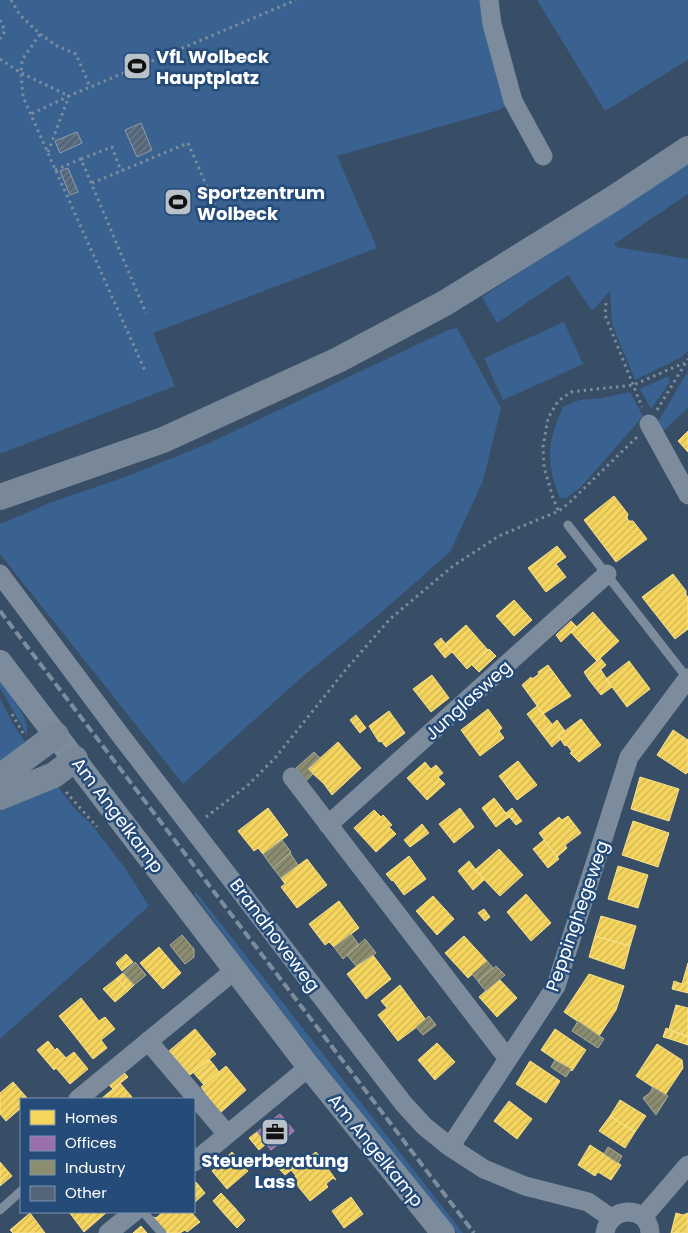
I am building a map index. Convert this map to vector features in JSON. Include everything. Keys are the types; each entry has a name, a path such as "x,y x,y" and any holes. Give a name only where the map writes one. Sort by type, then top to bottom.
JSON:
{"main road":[{"path":"0,497 163,440 338,360 445,303 611,200 688,149"},
{"path":"0,777 56,735"},
{"path":"0,797 54,775 75,759"}],"street":[{"path":"489,0 492,24 513,101 543,156"},
{"path":"650,424 688,495"},
{"name":"Brandhoveweg","path":"0,574 403,1102 424,1126 450,1147 484,1169 525,1186 588,1202 608,1226"},
{"name":"Junglasweg","path":"328,825 608,574"},
{"name":"Am Angelkamp","path":"0,662 309,1067 443,1233"},
{"name":"Peppinghegeweg","path":"450,1147 556,986 630,757 688,678"},
{"path":"292,778 508,1059"},
{"path":"79,1098 235,970"},
{"path":"148,1041 227,1134"},
{"path":"195,1161 309,1067"},
{"path":"608,1226 617,1214 630,1212 646,1225 687,1168"},
{"path":"108,1233 133,1213"}],"lane":[{"path":"568,525 688,678"},
{"path":"0,1210 20,1193"},
{"path":"145,1213 162,1233"}],"path":[{"path":"10,0 20,15 40,34 57,46 76,54 90,87"},
{"path":"31,114 69,96 296,0"},
{"path":"0,20 5,31 0,39"},
{"path":"40,34 22,60 23,97 146,373"},
{"path":"0,59 21,73 69,96"},
{"path":"48,153 69,96"},
{"path":"92,183 188,143 221,220 240,221"},
{"path":"55,170 112,147 121,171"},
{"path":"81,159 146,313"},
{"path":"606,303 604,315 650,424"},
{"path":"568,525 552,498 544,467 543,447 548,418 558,401 571,392 633,385 688,360"},
{"path":"192,827 248,785 275,758 348,667 390,620 452,566 500,536 558,511 569,504 650,424 684,363"},
{"path":"9,707 35,751"}],"shaded area":[{"name":"Sportzentrum Wolbeck","path":"0,0 489,0 513,101 499,110 337,156 377,248 153,333 175,386 0,454"},
{"path":"537,0 688,0 688,60 605,111"},
{"path":"688,161 688,194 614,244 616,247 688,259 688,351 680,358 635,380 612,324 610,291 592,311 568,275 497,323 482,297"},
{"path":"564,322 583,364 503,400 484,358"},
{"path":"457,328 501,408 483,481 450,552 376,617 302,677 183,784 0,554 0,524 52,502 125,477 207,444 448,330"},
{"path":"688,371 688,408 663,431 658,422"},
{"path":"666,377 669,378 670,382 651,409 640,389"},
{"path":"630,392 643,416 581,487 566,498 560,498 552,474 550,452 554,430 563,407 579,400 602,398"},
{"path":"0,679 22,713 27,728 27,735 0,688"},
{"path":"0,698 25,742 0,763"},
{"path":"55,783 75,809 91,824 125,868 149,906 0,1039 0,806"},
{"path":"196,892 463,1233 457,1233 323,1065 194,894"}],"building: Homes":[{"path":"688,431 688,452 678,441"},
{"path":"614,496 628,514 627,518 629,521 633,521 647,539 616,562 584,520"},
{"path":"557,546 566,557 556,564 566,577 546,592 528,568"},
{"path":"673,574 686,591 688,597 688,629 675,639 642,597"},
{"path":"514,600 532,620 514,636 496,616"},
{"path":"593,612 606,627 584,647 571,632"},
{"path":"571,621 577,627 561,642 556,635"},
{"path":"466,625 488,650 467,669 445,644"},
{"path":"606,627 619,641 597,661 584,647"},
{"path":"441,638 452,652 445,658 434,644"},
{"path":"489,649 496,656 479,672 472,665"},
{"path":"600,658 606,665 589,680 584,672"},
{"path":"629,661 650,689 627,707 606,679"},
{"path":"548,665 571,696 543,714 522,685 531,677 532,679 539,674 538,672"},
{"path":"601,670 612,687 601,695 589,680"},
{"path":"432,675 449,698 431,712 413,689"},
{"path":"537,706 552,724 542,734 527,714"},
{"path":"488,709 502,728 499,731 504,738 480,756 461,730"},
{"path":"389,711 405,733 386,747 381,741 379,742 369,726"},
{"path":"356,715 366,728 360,733 350,720"},
{"path":"581,719 601,745 579,762 558,736"},
{"path":"557,720 565,731 558,736 561,739 552,747 542,734"},
{"path":"673,730 688,740 688,772 686,774 657,755"},
{"path":"338,742 361,768 332,795 324,784 308,769"},
{"path":"518,761 537,785 517,800 499,776"},
{"path":"425,762 431,769 436,765 443,773 438,777 445,784 427,800 407,778"},
{"path":"640,777 679,789 669,821 631,809"},
{"path":"494,798 509,817 496,827 482,808"},
{"path":"268,808 288,835 263,854 258,848 254,851 238,831"},
{"path":"460,808 474,827 454,843 439,824"},
{"path":"512,808 522,821 516,825 506,813"},
{"path":"374,810 381,817 383,815 392,825 389,827 396,834 376,852 354,828"},
{"path":"568,816 581,833 565,845 567,848 557,857 539,833 559,817 562,820"},
{"path":"633,821 669,833 658,867 622,855"},
{"path":"422,824 429,833 410,847 404,840"},
{"path":"544,840 559,859 548,868 533,849"},
{"path":"499,849 523,875 500,896 475,870"},
{"path":"409,856 426,879 404,895 386,874"},
{"path":"307,859 327,885 297,908 281,887 285,884 281,878"},
{"path":"469,861 484,880 473,890 458,871"},
{"path":"618,866 648,875 638,908 608,899"},
{"path":"526,894 551,923 531,941 507,912"},
{"path":"433,896 454,919 437,935 416,911"},
{"path":"339,901 359,928 334,947 329,942 325,945 309,924"},
{"path":"484,909 490,917 485,921 478,913"},
{"path":"601,916 636,926 630,946 595,936"},
{"path":"464,936 487,961 468,978 445,953"},
{"path":"595,936 630,946 624,969 589,957"},
{"path":"159,947 181,973 163,989 140,963"},
{"path":"126,954 133,962 122,971 116,963"},
{"path":"372,954 391,979 366,999 347,974"},
{"path":"688,963 688,993 672,989 674,981 682,984"},
{"path":"123,973 134,985 128,991 117,978"},
{"path":"589,974 624,986 616,1010 599,1036 564,1012"},
{"path":"117,978 128,991 115,1002 103,989"},
{"path":"499,979 517,998 497,1017 479,997"},
{"path":"400,985 426,1020 398,1041 378,1015 387,1008 381,1001"},
{"path":"81,998 99,1021 105,1017 115,1029 101,1040 107,1048 93,1059 59,1016"},
{"path":"676,1005 688,1008 688,1037 669,1029"},
{"path":"666,1028 672,1031 670,1039 663,1037"},
{"path":"195,1029 216,1054 190,1075 169,1051"},
{"path":"555,1029 586,1050 572,1071 541,1050"},
{"path":"672,1031 688,1037 688,1045 670,1039"},
{"path":"48,1041 55,1050 57,1048 66,1058 74,1052 88,1069 70,1084 56,1068 54,1070 37,1050"},
{"path":"437,1043 455,1062 435,1080 418,1060"},
{"path":"657,1044 682,1060 683,1068 665,1095 636,1076"},
{"path":"209,1059 214,1065 198,1078 193,1072"},
{"path":"530,1061 560,1081 546,1103 516,1084"},
{"path":"214,1065 219,1072 204,1085 198,1078"},
{"path":"226,1066 246,1090 220,1113 201,1087"},
{"path":"122,1070 128,1077 113,1089 107,1083"},
{"path":"13,1082 27,1098 20,1098 20,1109 6,1121 0,1114 0,1093"},
{"path":"120,1083 132,1097 130,1098 102,1098"},
{"path":"620,1100 646,1116 635,1132 610,1116"},
{"path":"509,1101 532,1119 517,1139 494,1121"},
{"path":"610,1116 635,1132 625,1148 599,1131"},
{"path":"257,1132 266,1144 259,1150 249,1138"},
{"path":"590,1145 621,1165 611,1180 598,1172 595,1176 578,1165"},
{"path":"232,1152 248,1171 227,1189 212,1171"},
{"path":"316,1152 336,1180 333,1178 326,1184 328,1187 310,1201 292,1179 296,1176 291,1170"},
{"path":"294,1156 300,1163 285,1175 279,1169"},
{"path":"0,1162 12,1176 0,1186"},
{"path":"195,1183 205,1193 195,1202"},
{"path":"221,1193 235,1208 226,1216 213,1201"},
{"path":"351,1197 363,1214 344,1228 332,1211"},
{"path":"235,1208 245,1220 237,1228 226,1216"},
{"path":"30,1213 45,1233 13,1233 10,1230"},
{"path":"70,1213 106,1213 84,1232"},
{"path":"162,1213 192,1213 200,1222 187,1232 185,1230 180,1233 167,1233 153,1217 156,1218"},
{"path":"676,1213 683,1215 688,1213 688,1233 671,1233"},
{"path":"141,1226 147,1233 133,1233"}],"building: Offices":[{"name":"Steuerberatung Lass","path":"280,1114 294,1131 271,1150 257,1132"}],"building: Industry":[{"path":"314,752 320,758 308,769 313,774 306,781 296,768"},
{"path":"282,840 291,852 273,868 263,854"},
{"path":"290,853 298,865 281,878 273,868"},
{"path":"351,934 359,945 343,959 334,947"},
{"path":"182,935 194,949 194,957 185,964 170,945"},
{"path":"365,939 376,953 356,966 347,955"},
{"path":"487,961 493,968 478,981 472,974"},
{"path":"135,962 146,975 134,985 123,973"},
{"path":"496,966 505,975 486,991 478,982"},
{"path":"429,1016 436,1025 423,1035 416,1027"},
{"path":"578,1021 604,1039 598,1048 572,1031"},
{"path":"555,1060 571,1069 566,1077 551,1067"},
{"path":"653,1087 668,1096 656,1115 643,1098 650,1093"},
{"path":"608,1147 622,1156 618,1163 604,1154"}],"building: Other":[{"path":"141,123 152,150 137,157 125,130"},
{"path":"77,132 82,143 60,153 55,141"},
{"path":"68,168 78,192 70,195 60,171"}],"railway":[{"path":"0,611 474,1233"}],"place":[{"name":"VfL Wolbeck Hauptplatz","path":"137,66"},
{"name":"Sportzentrum Wolbeck","path":"178,202"},
{"name":"Steuerberatung Lass","path":"275,1132"}]}
